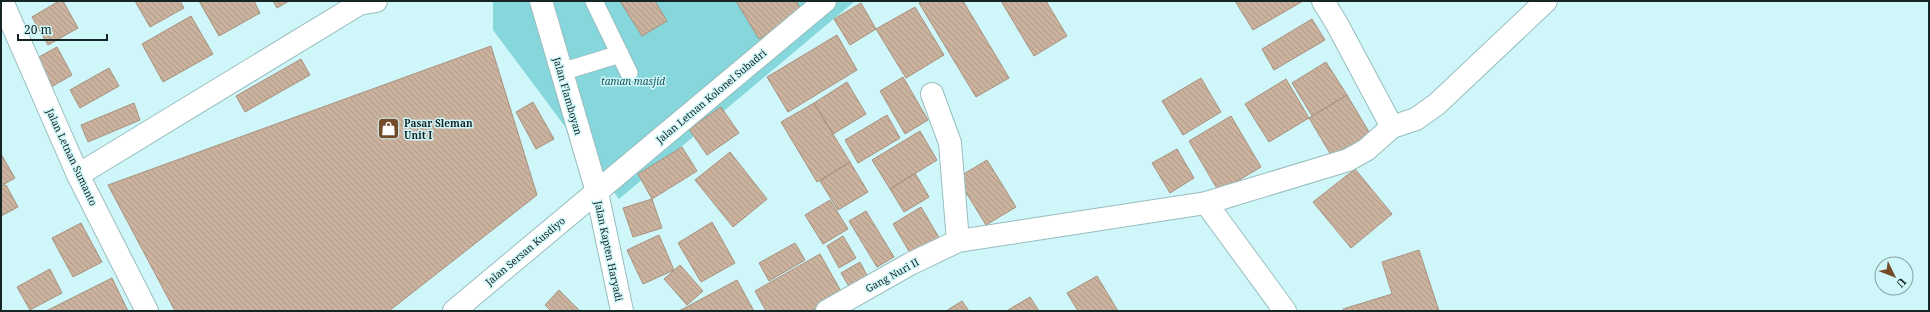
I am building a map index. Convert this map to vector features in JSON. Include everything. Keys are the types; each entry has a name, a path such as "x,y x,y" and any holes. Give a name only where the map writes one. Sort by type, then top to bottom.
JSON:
{"street":[{"name":"Jalan Letnan Sumanto","path":"2,1 78,175 147,311"},
{"name":"Jalan Flamboyan","path":"542,1 596,192"},
{"name":"Jalan Letnan Kolonel Subadri","path":"596,192 826,1"},
{"path":"1322,1 1337,24 1392,126 1416,119 1437,104 1546,1"},
{"path":"78,175 364,2"},
{"path":"932,94 950,144 958,241"},
{"name":"Gang Nuri II","path":"827,311 910,264 958,241 1206,203 1348,160 1366,150 1392,126"},
{"name":"Jalan Sersan Kusdiyo","path":"454,311 596,192"},
{"name":"Jalan Kapten Haryadi","path":"596,192 622,311"},
{"path":"1206,203 1285,311"}],"lane":[{"path":"594,1 629,73"},
{"path":"561,72 620,54"}],"green space":[{"name":"taman masjid","path":"493,1 855,1 619,199 493,30"}],"building":[{"path":"59,1 63,1 78,28 48,45 32,17"},
{"path":"135,1 180,1 184,8 150,27"},
{"path":"199,1 254,1 260,13 219,36"},
{"path":"273,1 289,1 277,8"},
{"path":"620,1 655,1 667,21 642,36"},
{"path":"736,1 796,1 803,13 759,39"},
{"path":"923,1 963,1 1009,78 976,97 919,3"},
{"path":"1001,1 1046,1 1067,36 1034,56"},
{"path":"1235,1 1303,1 1253,30"},
{"path":"861,3 876,29 850,45 834,19"},
{"path":"915,7 944,55 906,78 876,29"},
{"path":"191,16 213,54 163,82 142,44"},
{"path":"1312,19 1325,40 1274,70 1262,49"},
{"path":"837,35 857,70 788,112 767,77"},
{"name":"Pasar Sleman Unit I","path":"491,46 537,195 389,311 175,311 108,185"},
{"path":"57,47 72,75 46,90 30,62"},
{"path":"301,59 310,75 245,112 236,96"},
{"path":"1326,62 1347,95 1312,116 1292,83"},
{"path":"109,68 119,86 80,108 70,90"},
{"path":"903,77 928,120 905,134 880,91"},
{"path":"1201,78 1221,112 1183,135 1162,101"},
{"path":"1286,79 1309,118 1269,142 1245,104"},
{"path":"847,82 866,114 833,134 814,103"},
{"path":"1347,95 1372,137 1334,160 1309,118"},
{"path":"533,102 554,139 536,149 516,112"},
{"path":"134,103 140,120 88,142 81,125"},
{"path":"814,103 850,162 817,182 781,122"},
{"path":"721,107 739,133 707,155 689,129"},
{"path":"887,115 900,138 858,163 845,140"},
{"path":"1231,116 1261,167 1219,192 1189,141"},
{"path":"920,131 937,160 890,189 872,160"},
{"path":"682,147 697,171 652,199 638,174"},
{"path":"1177,149 1194,178 1170,193 1152,163"},
{"path":"730,152 767,199 733,227 695,180"},
{"path":"1,154 15,178 1,186"},
{"path":"987,160 1016,207 986,225 957,178"},
{"path":"850,162 868,192 838,210 820,181"},
{"path":"1355,169 1392,214 1351,248 1313,202"},
{"path":"915,173 929,197 904,212 890,189"},
{"path":"6,185 18,207 1,216 1,187"},
{"path":"652,199 662,228 633,237 623,208"},
{"path":"830,200 848,229 823,244 805,215"},
{"path":"921,207 941,241 913,258 893,224"},
{"path":"866,211 894,257 877,267 849,221"},
{"path":"712,222 735,263 701,282 678,243"},
{"path":"81,223 102,262 73,277 52,238"},
{"path":"659,235 674,270 643,284 627,250"},
{"path":"843,236 856,258 839,268 827,246"},
{"path":"795,243 805,260 769,281 759,263"},
{"path":"1419,250 1439,311 1343,311 1343,309 1392,294 1382,262"},
{"path":"820,254 842,293 811,311 766,311 755,291"},
{"path":"860,262 871,283 853,293 841,273"},
{"path":"680,265 703,291 687,305 664,279"},
{"path":"50,269 62,293 30,310 17,287"},
{"path":"1097,276 1118,311 1078,311 1067,293"},
{"path":"112,278 128,311 46,311"},
{"path":"737,280 754,311 679,311"},
{"path":"559,290 579,310 551,311 545,305"},
{"path":"1030,297 1039,311 1008,311 1008,310"},
{"path":"962,301 969,311 946,311"}],"place":[{"name":"Pasar Sleman Unit I","path":"389,129"}]}
